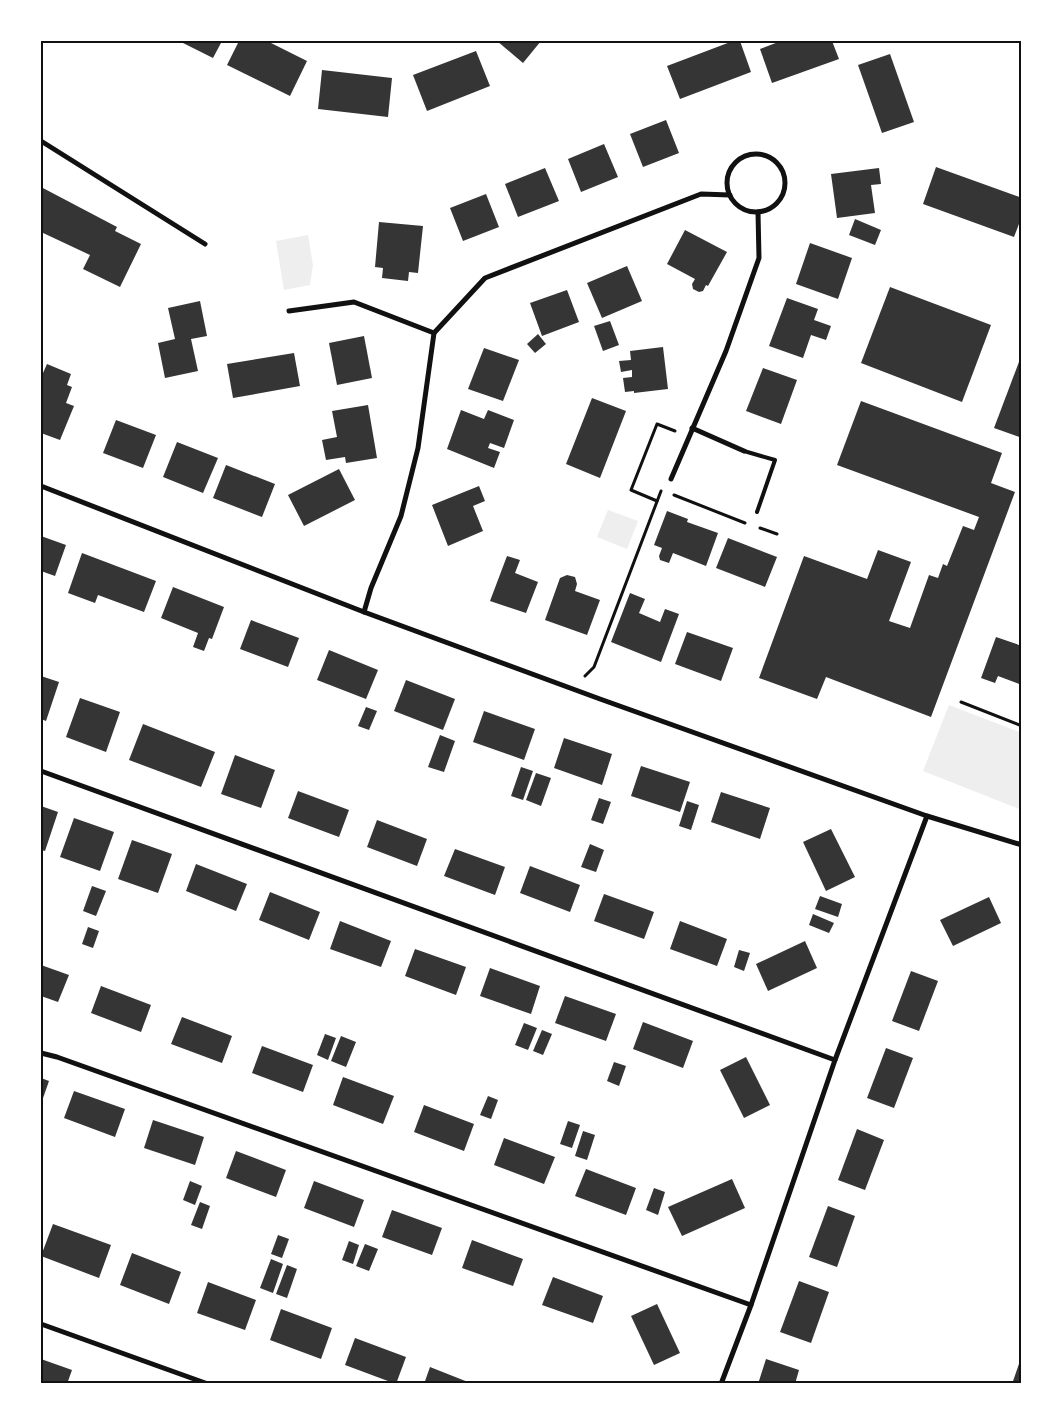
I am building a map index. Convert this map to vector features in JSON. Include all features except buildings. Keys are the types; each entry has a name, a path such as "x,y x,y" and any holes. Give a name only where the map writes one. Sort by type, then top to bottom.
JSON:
{"street":[{"path":"41,141 205,244"},
{"path":"754,154 761,154 773,159 783,171 786,182 784,194 776,205 768,210 758,212 750,212 740,207 730,195 728,188 731,169 746,156 754,154"},
{"path":"364,612 371,588 401,516 418,448 434,332 485,278 701,194 730,195"},
{"path":"671,479 726,351 759,258 758,212"},
{"path":"289,311 354,302 434,332"},
{"path":"692,428 744,451"},
{"path":"41,486 364,612 572,689 927,816 1022,845"},
{"path":"41,771 835,1060"},
{"path":"721,1384 751,1305 835,1060 927,816"},
{"path":"41,1052 751,1305"},
{"path":"41,1324 208,1384"}],"lane":[{"path":"744,451 775,460 757,512"}],"path":[{"path":"657,501 631,490 657,424 689,437"},
{"path":"572,689 594,667 657,501 671,479"},
{"path":"670,494 750,524"},
{"path":"759,528 777,534"},
{"path":"961,702 1022,726"}],"shaded area":[{"path":"308,235 313,265 310,285 284,290 276,241"},
{"path":"608,510 638,521 627,549 597,537"},
{"path":"949,705 1022,733 1022,810 923,771"}]}
